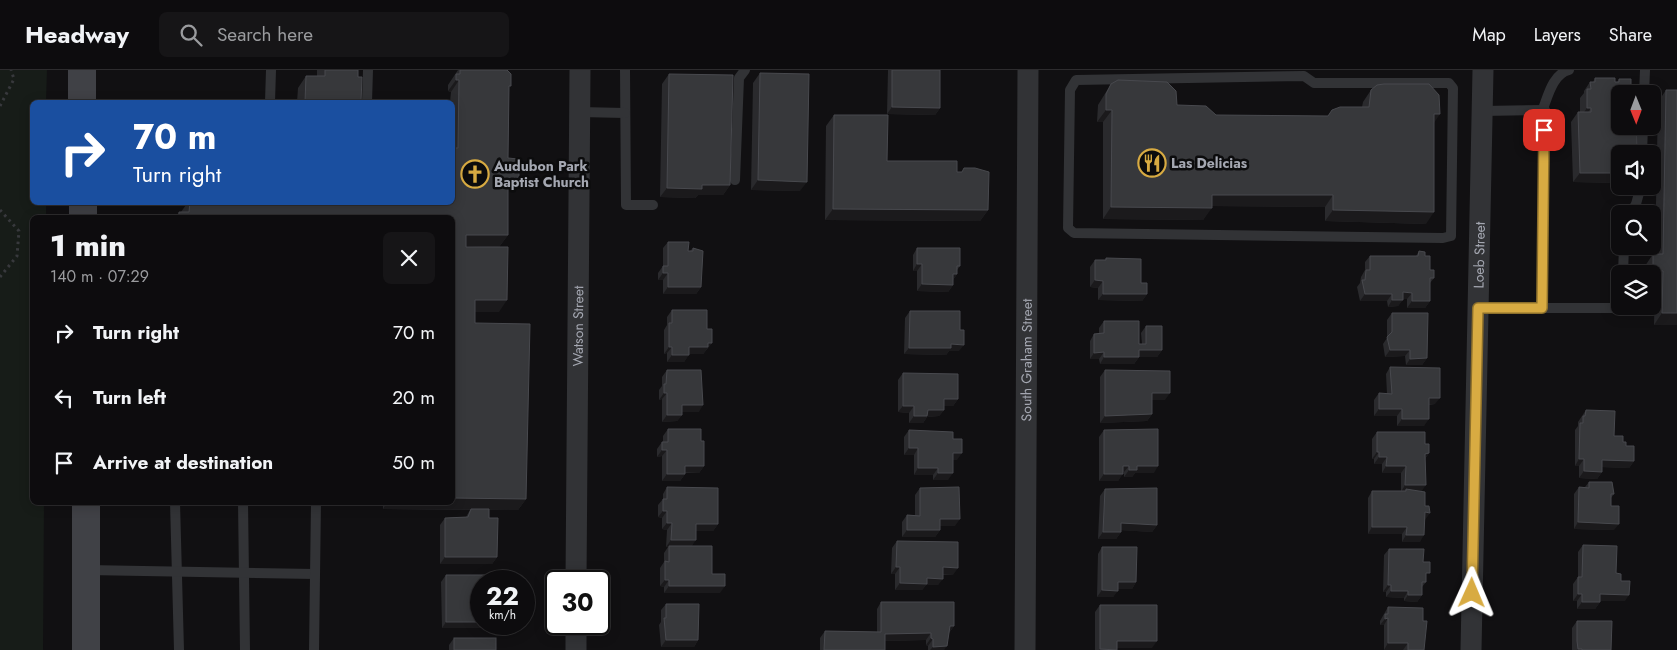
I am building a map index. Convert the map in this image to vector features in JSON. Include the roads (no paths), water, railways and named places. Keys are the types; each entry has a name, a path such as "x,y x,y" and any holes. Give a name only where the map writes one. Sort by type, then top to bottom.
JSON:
{"main road":[{"path":"82,70 82,100"},
{"path":"86,505 86,650"}],"street":[{"name":"Watson Street","path":"576,570 580,70"},
{"name":"South Graham Street","path":"1024,650 1028,70"},
{"name":"Loeb Street","path":"1471,650 1483,70"},
{"path":"576,635 576,650"}],"lane":[{"path":"270,100 271,70"},
{"path":"368,70 368,100"},
{"path":"625,70 626,205 653,205"},
{"path":"736,180 739,78 745,70"},
{"path":"1542,308 1544,110 1550,88 1562,72 1569,70"},
{"path":"1644,85 1645,70"},
{"path":"1303,73 1314,83 1448,83 1453,88 1451,236 1443,238 1074,233 1068,228 1070,90 1076,80 1303,73"},
{"path":"1482,111 1544,110"},
{"path":"580,112 625,113"},
{"path":"1478,308 1611,306"},
{"path":"175,505 179,650"},
{"path":"243,505 245,650"},
{"path":"314,650 316,505"},
{"path":"86,570 315,574"}],"place":[{"name":"Las Delicias","path":"1152,163"},
{"name":"Audubon Park Baptist Church","path":"475,174"}]}
